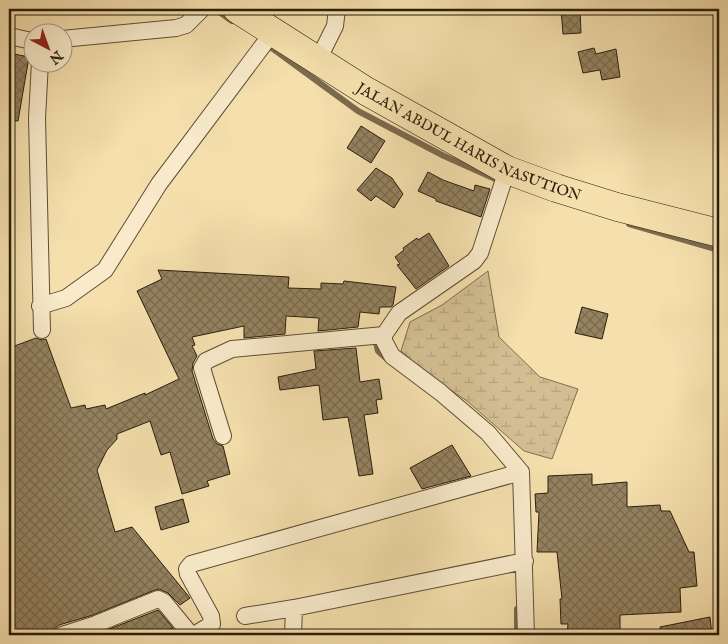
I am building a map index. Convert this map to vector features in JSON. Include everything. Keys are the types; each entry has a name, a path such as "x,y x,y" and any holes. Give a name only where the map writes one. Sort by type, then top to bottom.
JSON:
{"highway":[{"name":"JALAN ABDUL HARIS NASUTION","path":"237,9 366,91 507,170 617,207 719,233"}],"street":[{"path":"72,38 176,28 186,24 202,9"},
{"path":"318,60 335,26 337,9"},
{"path":"40,306 66,298 105,270 159,184 273,32"},
{"path":"9,36 22,38"},
{"path":"39,72 36,118 42,330"},
{"path":"507,170 480,253 474,261 399,313 384,335 384,341 392,356 440,392 488,433 520,472 526,635"},
{"path":"223,436 202,368 206,361 232,349 384,335"},
{"path":"62,635 96,624 158,599 164,602 192,635 212,624 211,616 188,574 187,569 191,564 520,472"},
{"path":"244,616 294,608 524,561"},
{"path":"294,608 294,635"}],"green space":[{"path":"488,271 499,337 540,377 578,389 552,459 524,451 467,401 434,379 401,351 410,322 442,305"}],"building":[{"path":"561,9 580,9 581,33 563,34"},
{"path":"594,48 596,54 616,49 620,77 602,80 600,70 583,73 578,52"},
{"path":"9,53 22,56 22,72 26,72 18,121 9,120"},
{"path":"361,126 385,141 371,163 347,148"},
{"path":"376,168 392,178 403,194 394,208 376,196 371,201 357,190"},
{"path":"428,172 443,180 474,191 475,185 490,189 481,217 436,201 436,199 418,191"},
{"path":"429,233 449,266 416,289 397,265 400,264 395,257 404,250 403,248 417,238 418,240"},
{"path":"158,270 289,277 288,288 321,289 321,283 343,284 344,281 396,287 393,305 391,307 380,307 379,314 360,312 358,327 318,331 319,318 286,316 285,334 244,338 244,326 192,337 195,345 192,346 197,356 193,363 192,371 213,439 217,444 223,446 230,474 207,481 209,486 182,494 170,452 161,455 150,421 117,434 117,439 107,450 97,470 115,532 132,527 190,598 180,605 168,593 159,589 93,615 59,625 54,629 52,635 16,635 9,611 9,600 15,599 9,574 9,348 36,338 46,339 71,408 85,405 86,409 105,405 106,409 145,393 145,395 179,379 137,291 162,279"},
{"path":"582,307 608,314 602,339 575,333"},
{"path":"356,348 360,382 379,379 382,399 376,400 378,413 364,415 373,474 359,476 348,417 323,420 319,385 280,390 278,377 316,369 314,351"},
{"path":"452,445 471,476 422,489 410,468"},
{"path":"592,474 592,485 627,482 627,507 660,505 661,511 670,511 689,552 694,552 697,586 680,588 681,612 620,615 620,635 567,635 568,624 561,624 560,599 562,599 557,552 537,552 539,512 536,512 535,494 548,493 548,476"},
{"path":"183,499 189,522 161,530 155,507"},
{"path":"158,610 173,628 159,632 160,635 94,635"},
{"path":"710,617 712,635 661,635 660,627"}],"waterway":[{"path":"215,9 232,21"},
{"path":"265,43 358,111 444,156 502,182"},
{"path":"629,224 719,250"},
{"path":"375,338 378,351 388,360"},
{"path":"517,609 517,635"}]}
